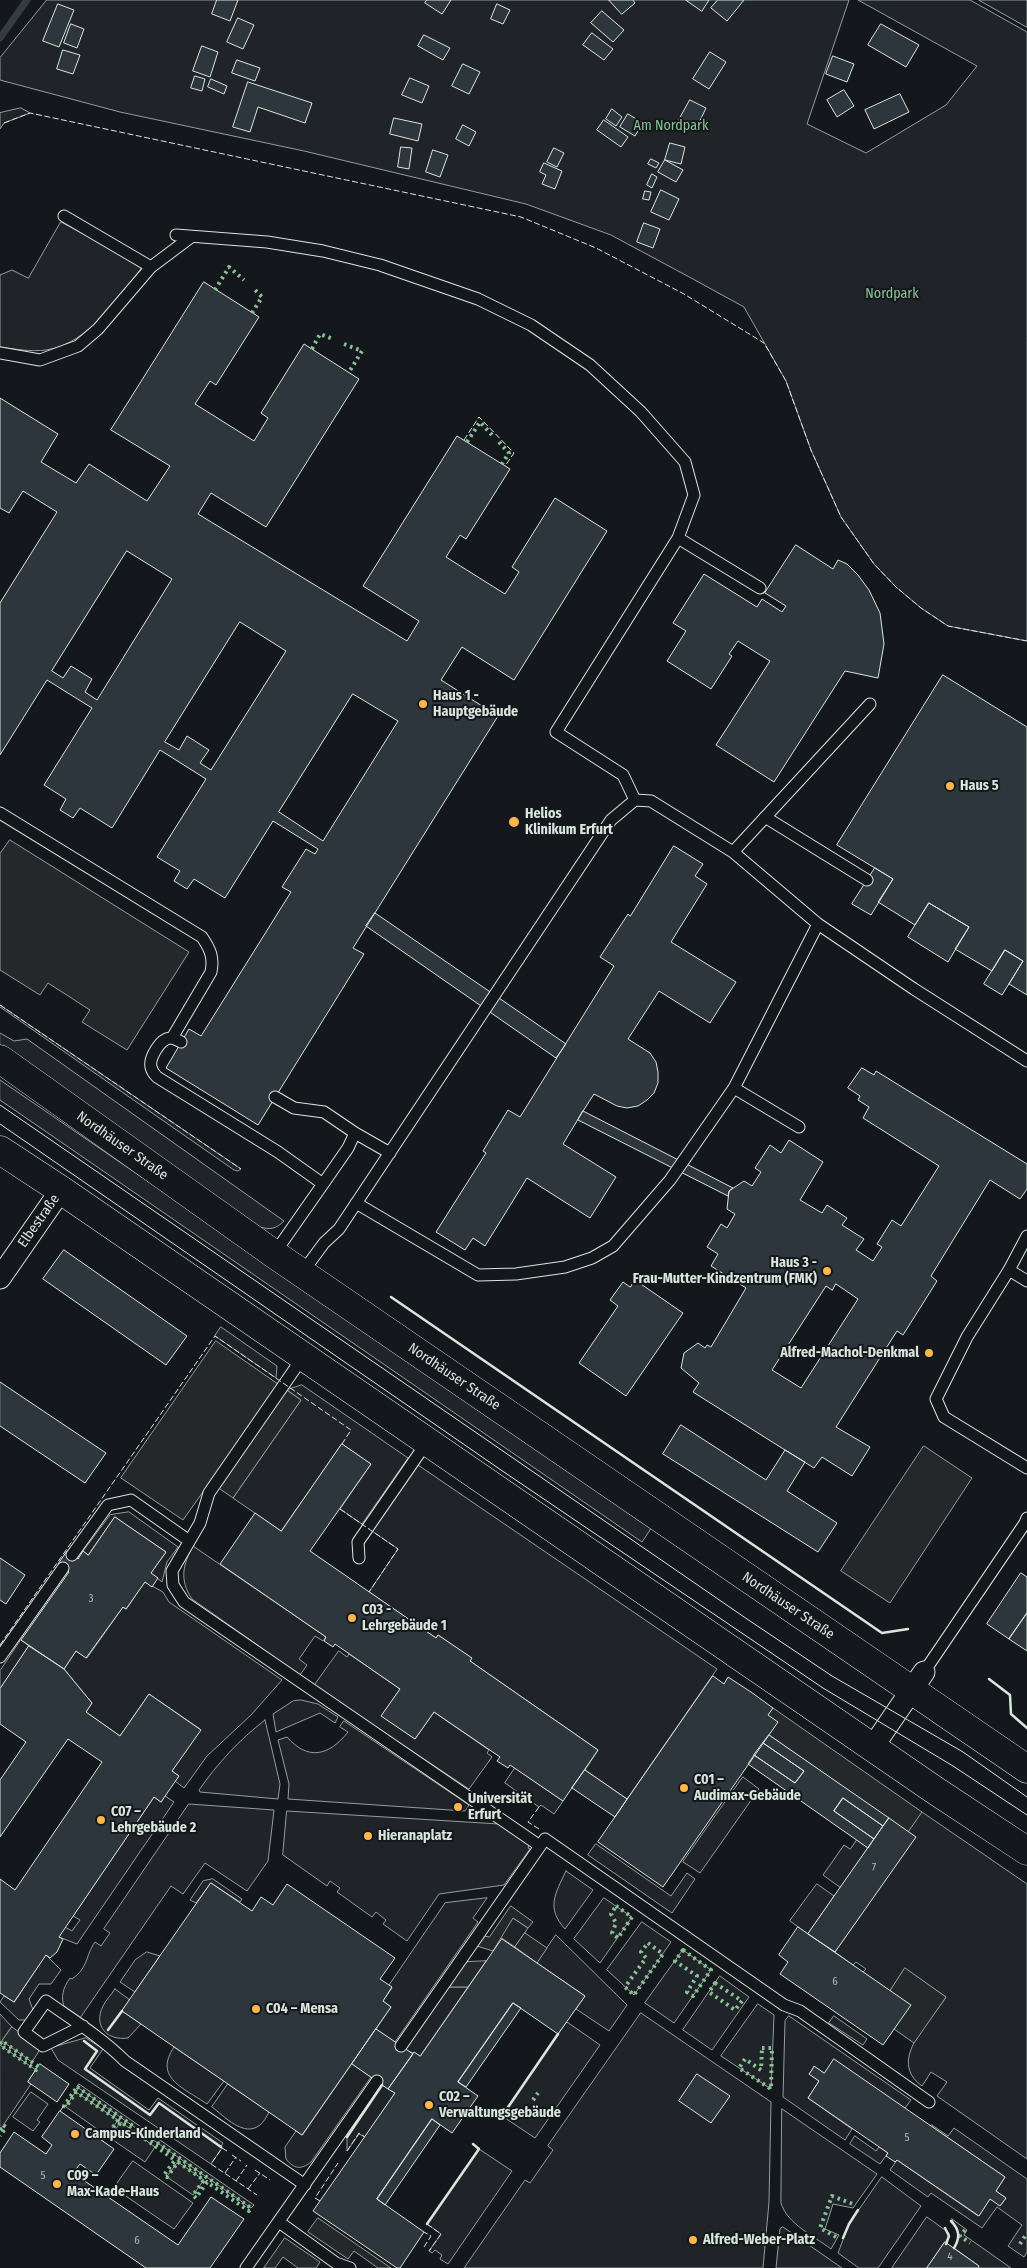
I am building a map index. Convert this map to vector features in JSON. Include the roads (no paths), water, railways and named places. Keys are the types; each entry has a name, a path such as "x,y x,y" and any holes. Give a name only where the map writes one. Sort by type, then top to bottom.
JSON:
{"main road":[{"name":"Nordhäuser Straße","path":"0,1059 302,1273 917,1681 1027,1769"},
{"path":"0,1150 61,1190 872,1748 1027,1851"}],"street":[{"name":"Elbestraße","path":"0,1278 61,1190"},
{"path":"872,1748 917,1681"}],"lane":[{"path":"64,216 151,267"},
{"path":"176,235 267,242 323,251 380,265 478,299 531,325 597,372 641,412 685,462 694,495 678,538 556,732 623,775 635,800"},
{"path":"0,353 40,360 78,346 98,329 151,267 191,237"},
{"path":"678,538 760,588"},
{"path":"733,852 870,704"},
{"path":"302,1273 324,1242 339,1229 611,820 635,800 651,801 733,852 818,924 914,989 1027,1061"},
{"path":"0,813 202,937 212,955 211,972 176,1040 166,1039 152,1057 150,1065 152,1071 157,1077 278,1152 323,1184"},
{"path":"765,817 867,880"},
{"path":"356,1203 478,1275 516,1274 565,1267 592,1258 612,1246 670,1180 734,1088 818,924"},
{"path":"734,1088 799,1127"},
{"path":"275,1097 294,1108 324,1112 390,1153"},
{"path":"274,1254 348,1148 355,1133"},
{"path":"1027,1236 1009,1270 967,1337 936,1399 944,1417 1027,1468"},
{"path":"1009,1270 1027,1281"},
{"path":"303,1357 209,1493 200,1523 188,1540 172,1572 173,1585 184,1602 784,2005 800,2011 929,2102"},
{"path":"359,1558 358,1542 427,1442"},
{"path":"72,1555 108,1505 131,1500 188,1540"},
{"path":"917,1681 1027,1518"},
{"path":"0,1657 63,1568"},
{"path":"401,2046 542,1843"},
{"path":"83,2026 43,2046 24,2032 46,2001 83,2026 111,2047 125,2061 305,2185"},
{"path":"246,2268 377,2081"},
{"path":"279,2222 336,2263 350,2268"}],"waterway":[{"path":"0,38 27,0"}],"tram line":[{"path":"0,1105 747,1619 832,1676 963,1752 1027,1797"},
{"path":"0,1124 501,1470 823,1688 953,1766 1027,1815"}],"place":[{"name":"Haus 1 - Hauptgebäude","path":"423,704"},
{"name":"Haus 5","path":"950,786"},
{"name":"Helios Klinikum Erfurt","path":"514,822"},
{"name":"Haus 3 - Frau-Mutter-Kindzentrum (FMK)","path":"827,1271"},
{"name":"Alfred-Machol-Denkmal","path":"929,1353"},
{"name":"C03 - Lehrgebäude 1","path":"352,1618"},
{"name":"C01 – Audimax-Gebäude","path":"684,1788"},
{"name":"Universität Erfurt","path":"458,1807"},
{"name":"C07 – Lehrgebäude 2","path":"101,1820"},
{"name":"Hieranaplatz","path":"368,1836"},
{"name":"C04 – Mensa","path":"256,2009"},
{"name":"C02 – Verwaltungsgebäude","path":"429,2105"},
{"name":"Campus-Kinderland","path":"75,2134"},
{"name":"C09 – Max-Kade-Haus","path":"57,2184"},
{"name":"Alfred-Weber-Platz","path":"693,2240"}],"park label":[{"name":"Am Nordpark","path":"671,126"},
{"name":"Nordpark","path":"892,294"}]}
